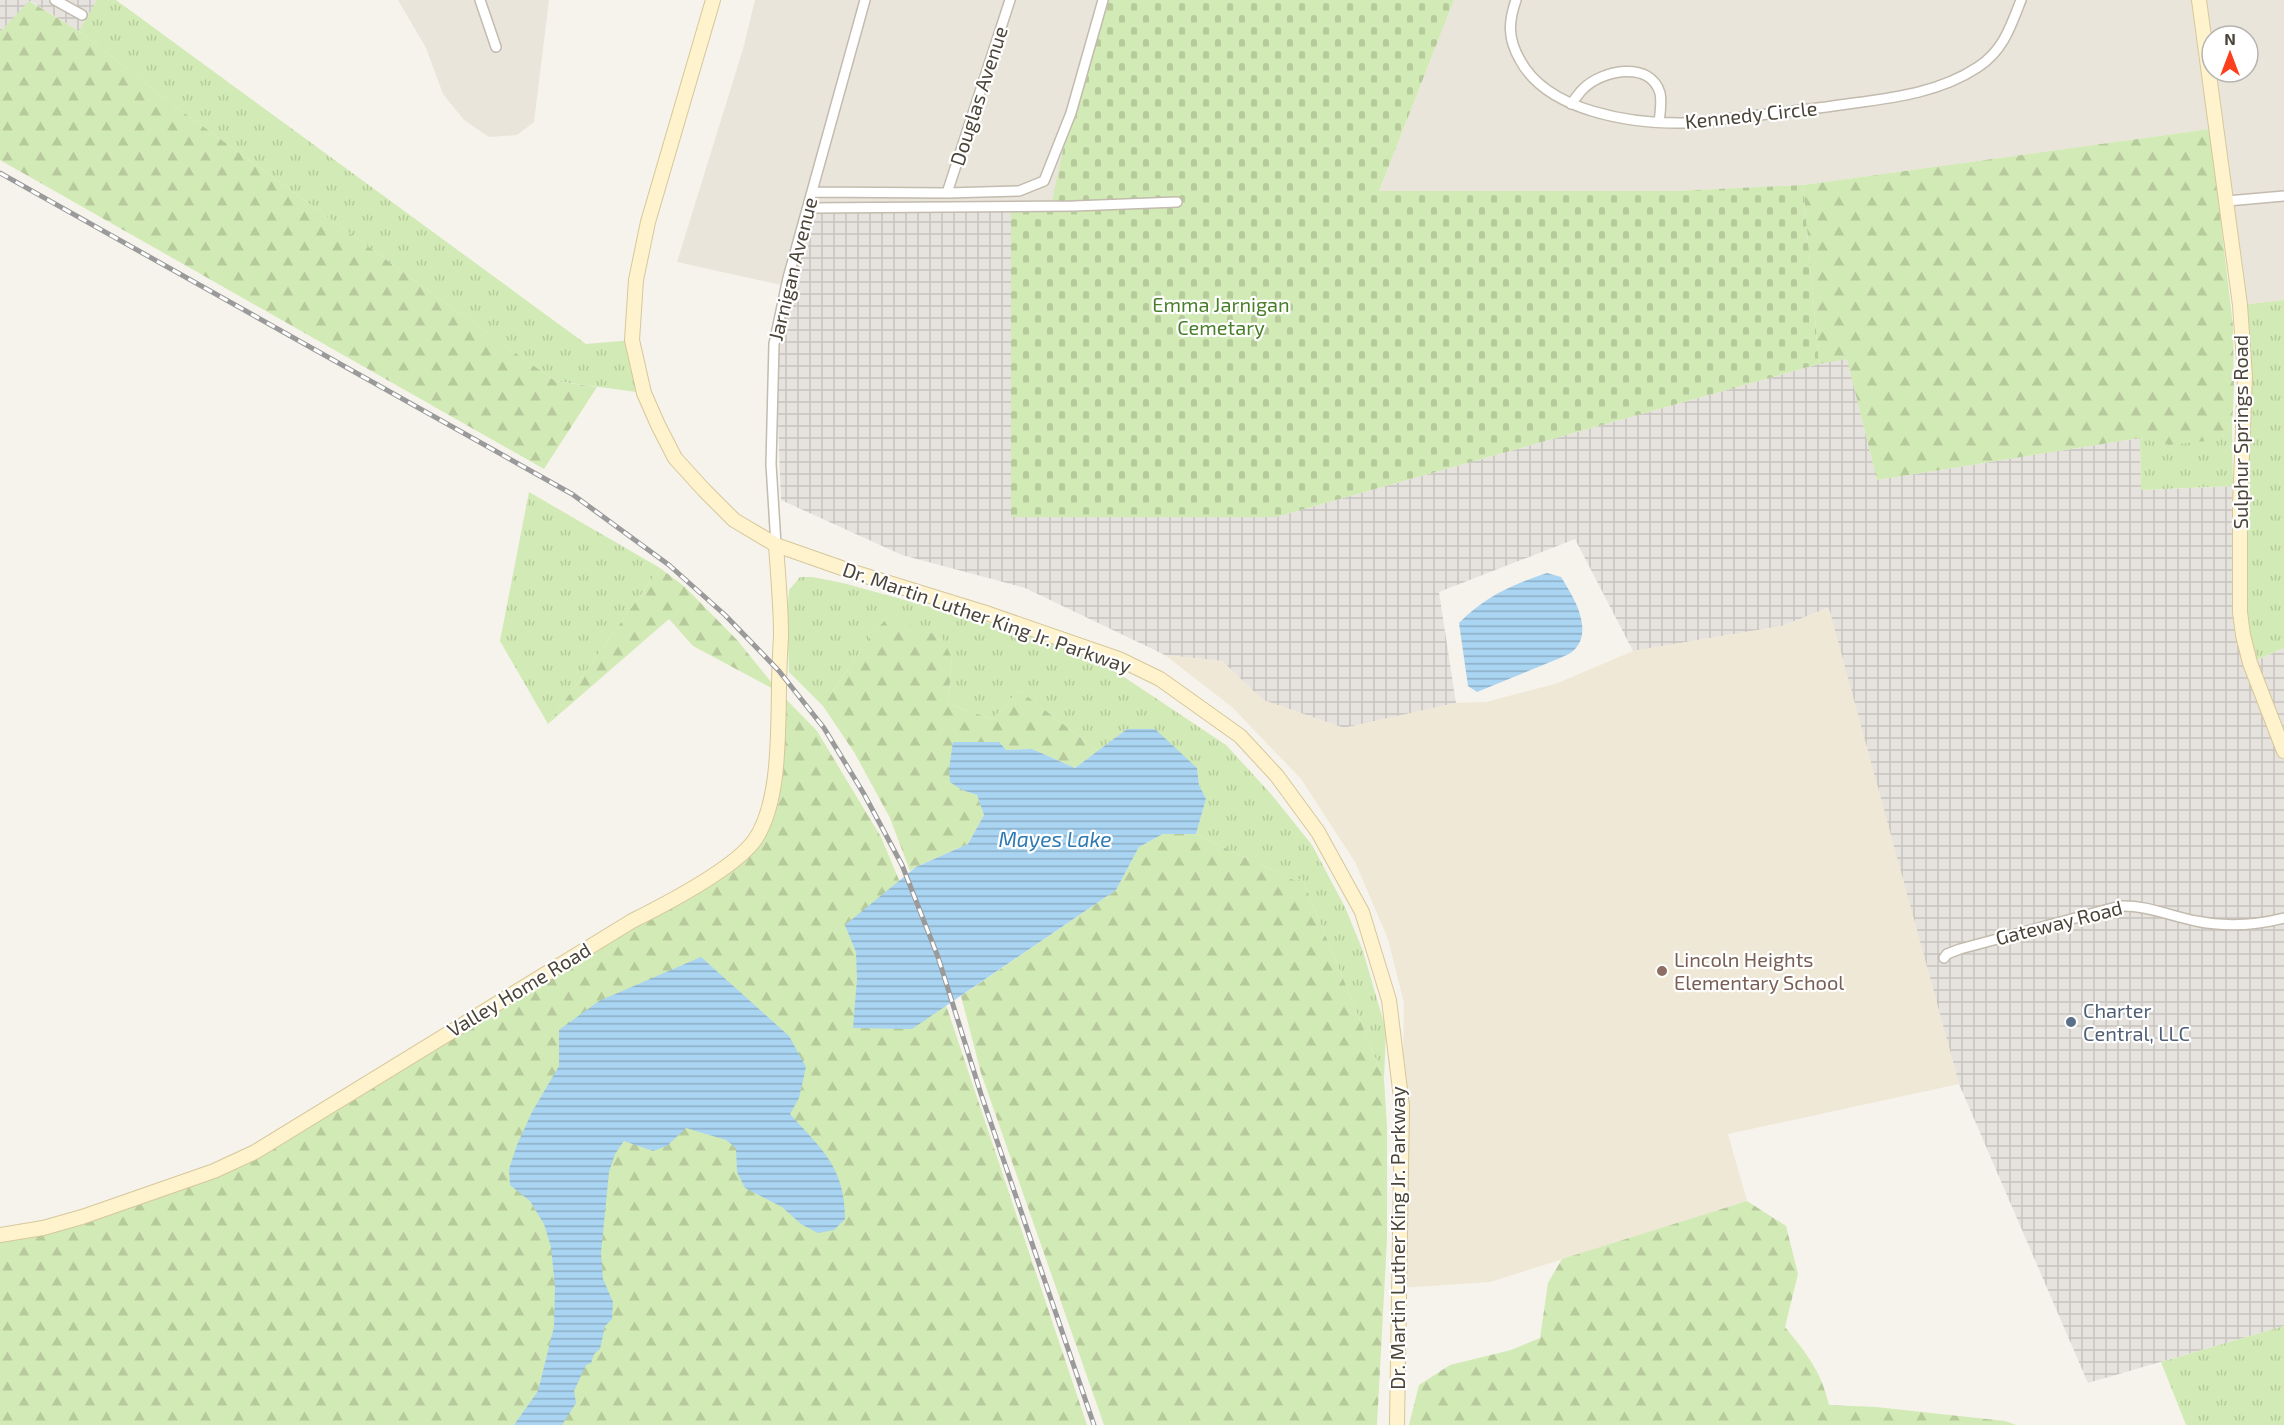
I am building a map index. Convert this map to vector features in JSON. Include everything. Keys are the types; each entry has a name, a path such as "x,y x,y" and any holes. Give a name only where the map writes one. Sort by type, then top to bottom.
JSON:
{"street":[{"path":"56,0 82,15"},
{"path":"480,0 496,47"},
{"name":"Dr. Martin Luther King Jr. Parkway","path":"712,0 648,222 636,280 632,340 644,393 675,458 734,520 776,544 853,572 969,607 1119,659 1160,679 1240,736 1277,776 1318,832 1362,912 1389,1000 1402,1106 1397,1425"},
{"name":"Jarnigan Avenue","path":"776,544 771,464 774,344 788,278 865,0"},
{"name":"Douglas Avenue","path":"947,193 1010,0"},
{"path":"812,192 1019,191 1044,181 1071,113 1103,0"},
{"name":"Kennedy Circle","path":"1516,0 1509,19 1513,47 1525,69 1545,90 1571,104 1620,117 1687,123 1811,109 1898,96 1946,85 1980,66 2006,39 2021,0"},
{"name":"Sulphur Springs Road","path":"2199,0 2240,302 2245,376 2240,506 2240,612 2250,663 2284,751"},
{"path":"1571,104 1584,88 1607,75 1625,71 1643,74 1652,79 1660,94 1659,122"},
{"path":"2227,201 2284,196"},
{"path":"808,208 1074,206 1177,202"},
{"name":"Valley Home Road","path":"0,1235 43,1228 82,1217 231,1165 632,921 661,907 721,869 746,850 760,831 768,809 776,757 781,634 776,544"},
{"name":"Gateway Road","path":"1944,958 1947,954 1959,949 2120,906 2140,906 2212,923 2259,923 2284,918"}],"shaded area":[{"path":"0,0 107,0 79,31 30,1 0,32"},
{"path":"398,0 549,0 534,122 517,135 489,137 464,120 443,94 426,48"},
{"path":"755,0 1105,0 1051,206 786,286 677,262 743,49"},
{"path":"1454,0 2284,0 2284,300 2240,305 2210,129 1803,185 1674,191 1379,191"},
{"path":"1011,207 1012,517 1276,517 1847,358 1877,480 2140,438 2141,490 2241,486 2251,663 2284,648 2284,1326 2088,1383 1959,1084 1828,608 1782,626 1633,651 1575,539 1439,592 1456,703 1344,728 1263,700 1222,661 1165,655 1025,588 902,555 781,500 776,373 780,335 808,208"},
{"name":"Lincoln Heights Elementary School","path":"1829,608 1959,1084 1728,1134 1747,1201 1490,1282 1399,1288 1404,1003 1388,939 1355,862 1301,779 1233,708 1165,655 1222,661 1263,700 1344,728 1455,703 1486,702 1558,683 1633,651 1782,626"}],"green space":[{"path":"97,0 116,0 586,344 632,340 644,393 555,381 443,301 164,98 79,31"},
{"name":"Emma Jarnigan Cemetary","path":"1103,0 1454,0 1379,191 1674,191 1803,185 1819,364 1276,517 1011,517 1011,207 1051,206 1071,113"},
{"path":"29,1 79,31 164,98 555,381 597,387 544,469 0,160 0,32"},
{"path":"2210,129 2233,326 2232,426 2225,435 2206,441 2169,445 2140,438 1877,480 1847,359 1819,364 1803,185"},
{"path":"2284,300 2284,648 2250,663 2243,635 2240,305"},
{"path":"2232,426 2233,486 2141,490 2140,438 2170,445 2225,435"},
{"path":"529,492 660,568 548,724 500,641"},
{"path":"660,568 685,587 738,641 779,692 693,646 669,619 548,724"},
{"path":"800,577 843,583 1046,639 1112,669 1226,745 1271,794 1312,845 1345,907 1363,951 1386,1030 1384,1079 1302,878 1296,881 1196,834 1206,799 1199,785 1197,768 1127,729 1098,751 1019,690 993,719 948,704 952,658 888,617 872,634 823,706 789,672 787,617 789,590"},
{"path":"888,617 942,637 952,658 948,704 993,719 1019,690 1098,751 1075,768 1032,749 1006,750 962,790 977,795 984,815 968,844 910,871 890,818 854,752 823,706 872,634"},
{"path":"779,692 817,731 881,837 914,916 948,1011 1087,1425 0,1425 0,1235 214,1171 746,850 768,809"},
{"path":"1163,834 1196,834 1296,881 1302,878 1384,1079 1387,1127 1387,1239 1377,1425 1104,1425 981,1073 961,996 1116,890 1139,847"},
{"path":"1747,1201 1786,1226 1798,1274 1785,1327 1812,1363 1822,1382 1829,1405 1876,1407 2005,1421 2016,1425 1409,1425 1419,1385 1450,1365 1511,1350 1540,1338 1548,1283 1562,1259"},
{"path":"2284,1326 2284,1425 2186,1425 2161,1362"}],"water":[{"path":"1547,573 1561,577 1576,603 1582,624 1579,643 1567,655 1477,692 1468,686 1459,623 1500,592"},
{"name":"Mayes Lake","path":"1127,729 1155,729 1197,768 1199,785 1206,799 1196,834 1163,834 1139,847 1116,890 912,1029 853,1028 857,979 856,952 845,925 916,867 968,844 984,815 977,795 962,790 950,782 949,769 953,742 999,742 1006,750 1032,749 1075,768"},
{"path":"701,957 789,1036 806,1067 799,1098 790,1114 830,1160 841,1186 845,1219 834,1230 818,1233 801,1224 782,1207 745,1188 737,1172 736,1148 726,1140 686,1128 667,1146 653,1151 624,1141 615,1154 609,1172 601,1253 603,1279 613,1302 612,1319 605,1326 600,1349 594,1354 591,1363 586,1365 574,1391 576,1403 562,1425 514,1425 538,1391 554,1327 555,1287 551,1247 544,1224 530,1201 510,1185 509,1169 532,1112 559,1066 559,1030 599,1001"}],"railway":[{"path":"0,173 572,494 669,565 725,615 779,671 824,728 864,794 902,865 938,957 981,1094 1094,1425"}],"place":[{"name":"Lincoln Heights Elementary School","path":"1662,971"},
{"name":"Charter Central, LLC","path":"2071,1022"}]}
